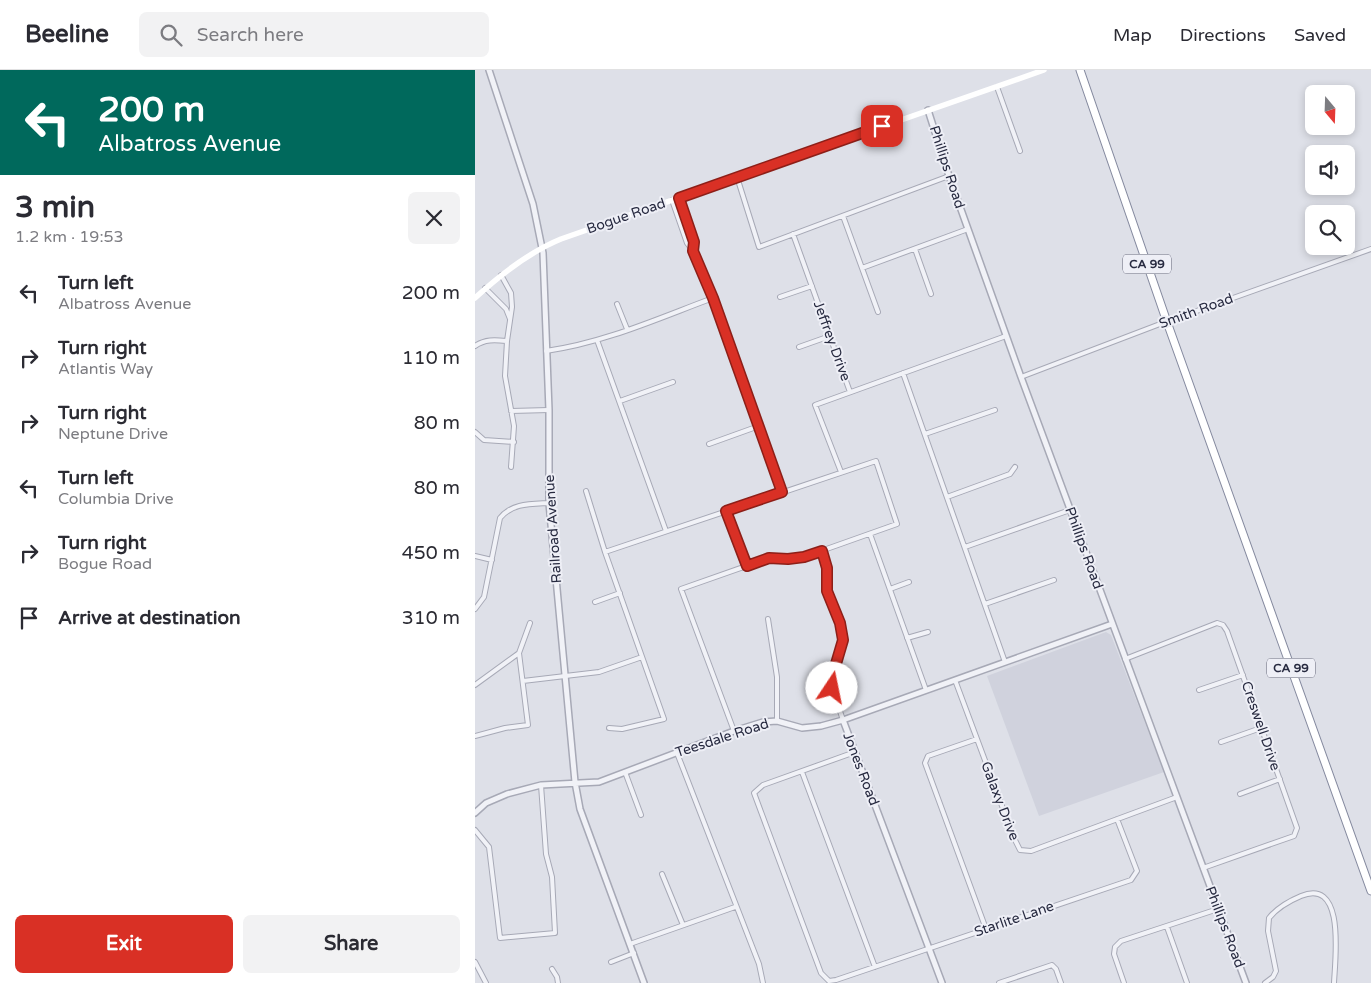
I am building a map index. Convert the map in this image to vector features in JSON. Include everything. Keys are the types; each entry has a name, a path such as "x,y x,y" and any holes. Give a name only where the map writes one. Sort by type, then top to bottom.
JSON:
{"highway":[{"name":"CA 99","path":"1080,70 1167,322 1371,890"}],"main road":[{"name":"Bogue Road","path":"475,298 501,275 543,248 566,237 1044,70"}],"street":[{"name":"Railroad Avenue","path":"489,70 533,204 545,264 549,410 549,502 575,782 580,809 644,983"},
{"path":"997,86 1020,151"},
{"name":"Phillips Road","path":"928,110 949,176 1006,336 1246,983"},
{"path":"737,177 759,247 949,176"},
{"path":"679,198 694,242 693,251"},
{"path":"672,200 687,243 693,251 713,298 782,492"},
{"path":"843,216 878,312"},
{"path":"862,268 968,229"},
{"name":"Jeffrey Drive","path":"793,234 851,392 815,405 841,472"},
{"path":"915,249 931,294"},
{"name":"Smith Road","path":"1021,377 1167,322 1371,249"},
{"path":"501,275 511,293 511,320 507,341 505,376 514,426 511,467"},
{"path":"780,297 812,286"},
{"path":"485,288 505,309 511,320"},
{"path":"546,351 573,348 713,298"},
{"path":"617,304 627,329"},
{"path":"799,347 830,336"},
{"path":"851,392 1006,336"},
{"path":"475,346 480,342 489,340 507,341"},
{"path":"597,340 666,531"},
{"path":"903,373 1005,662"},
{"path":"620,401 673,382"},
{"path":"511,411 549,410"},
{"path":"925,434 995,410"},
{"path":"709,444 759,426"},
{"path":"475,432 485,440 514,442"},
{"path":"605,552 876,461 897,524 804,557 788,559 769,558 681,589 734,731"},
{"path":"947,497 1010,474 1015,467"},
{"path":"586,491 605,552 665,719 622,729 609,728"},
{"path":"475,609 485,597 500,518 506,511 518,506 549,502"},
{"path":"965,547 1070,510"},
{"path":"726,511 747,566"},
{"path":"870,534 926,690"},
{"name":"Jones Road","path":"822,551 827,568 827,591 840,623 843,640 833,674 832,688 942,983"},
{"path":"475,556 492,560"},
{"path":"985,604 1054,580"},
{"path":"890,590 909,582"},
{"path":"595,602 620,593"},
{"path":"768,619 777,677 777,720"},
{"path":"475,736 528,724 519,652 530,623"},
{"name":"Creswell Drive","path":"1125,659 1217,623 1223,625 1227,632 1297,828 1294,836 1203,868"},
{"name":"Teesdale Road","path":"475,813 486,803 507,794 541,784 599,782 734,731 763,722 777,720 802,728 821,726 843,720 1112,624"},
{"path":"907,638 928,632"},
{"path":"475,685 519,652"},
{"path":"523,680 599,672 643,657"},
{"path":"1199,690 1243,675"},
{"name":"Galaxy Drive","path":"955,680 1020,850 1031,851 1177,797"},
{"path":"1221,742 1261,728"},
{"path":"977,740 928,756 925,763 987,929"},
{"path":"855,752 802,772 875,967"},
{"path":"677,753 735,907 759,964 763,983"},
{"path":"625,772 641,815"},
{"name":"Starlite Lane","path":"802,772 763,785 754,795 821,973 827,980 836,980 1131,880 1137,871 1117,819"},
{"path":"1239,794 1279,779"},
{"path":"475,830 489,847 500,938 555,933 552,877 546,854 541,784"},
{"path":"663,874 683,925"},
{"path":"1265,983 1273,977 1276,971 1269,931 1269,918 1279,908 1311,893 1322,895 1328,900 1333,912 1336,945 1334,983"},
{"path":"630,944 735,907"},
{"path":"1124,983 1114,954 1115,947 1121,942 1218,909"},
{"path":"1167,927 1187,983"},
{"path":"611,962 634,953"},
{"path":"475,962 486,983"},
{"path":"999,983 1051,965 1056,970 1061,983"},
{"path":"552,969 558,983"}],"shaded area":[{"path":"1106,632 1111,635 1164,772 1039,816 987,676"}],"route":[{"path":"832,688 833,674 843,640 840,623 827,591 827,568 822,551 804,557 788,559 769,558 747,566 726,511 782,492 713,298 693,251 694,242 679,198 882,126"}]}
